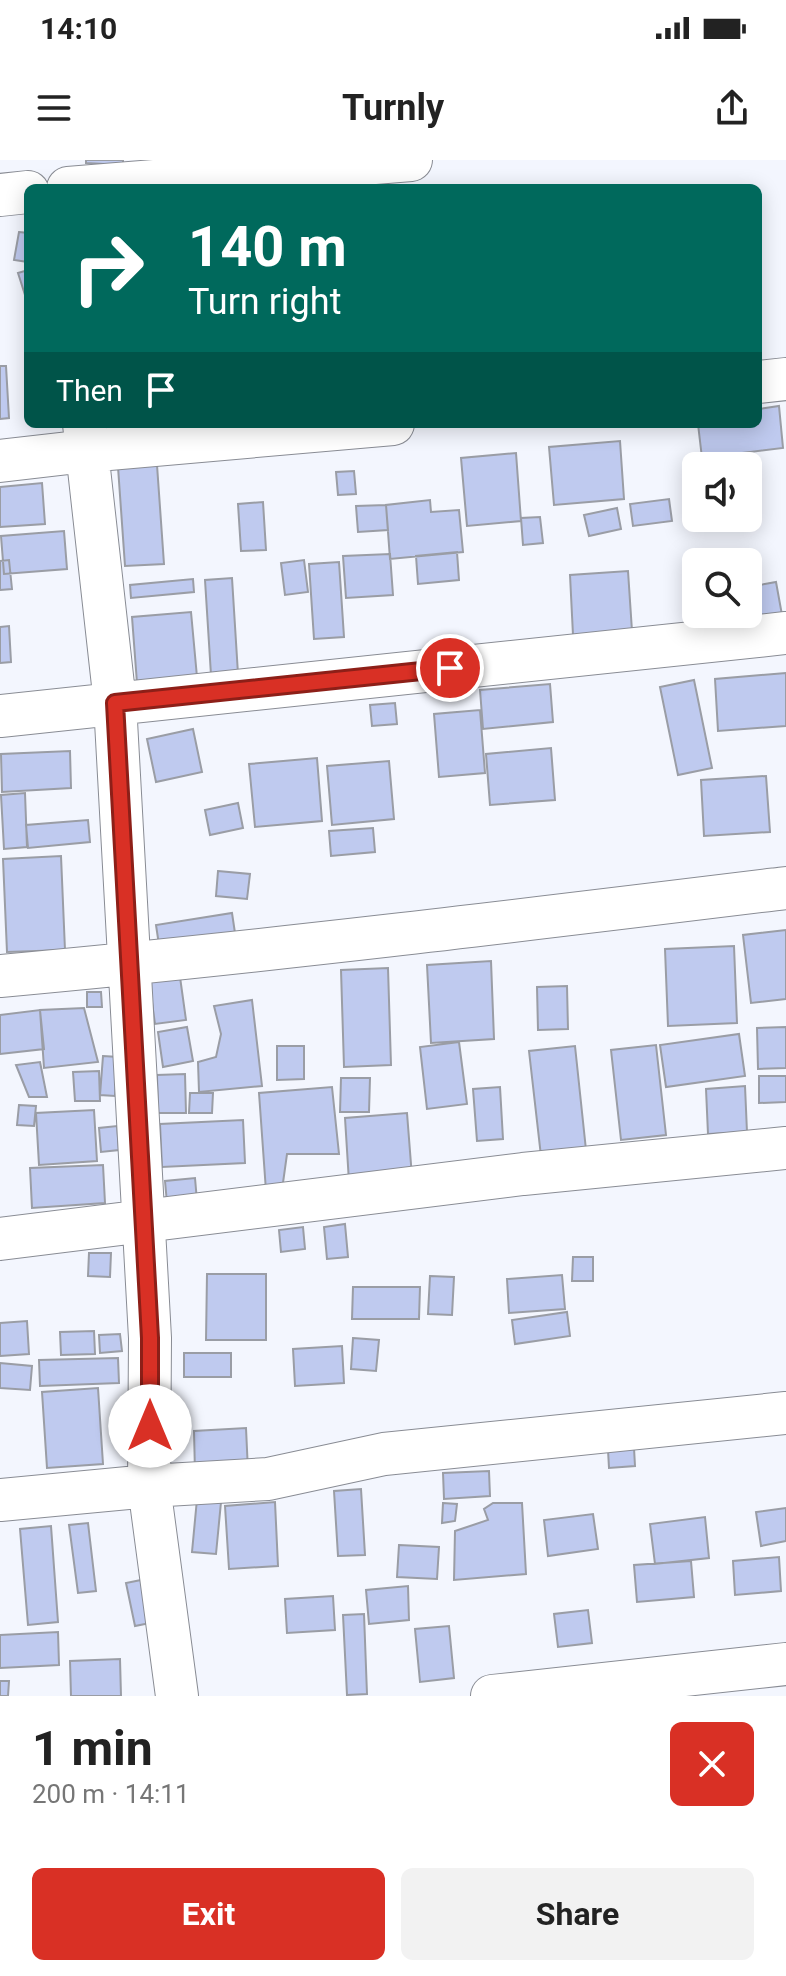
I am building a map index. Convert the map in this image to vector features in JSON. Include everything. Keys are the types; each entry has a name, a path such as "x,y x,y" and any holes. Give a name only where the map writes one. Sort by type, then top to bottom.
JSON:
{"street":[{"path":"63,160 66,184"},
{"path":"116,184 411,160"},
{"path":"0,195 24,192"},
{"path":"762,382 786,379"},
{"path":"0,461 85,438 305,428"},
{"path":"85,438 115,703 150,1338 149,1486 177,1696"},
{"path":"0,716 786,633"},
{"path":"0,976 471,926 786,888"},
{"path":"0,1239 523,1174 786,1148"},
{"path":"0,1500 268,1479 384,1454 786,1413"},
{"path":"492,1696 786,1664"}],"building":[{"path":"86,160 123,160 123,165 86,163"},
{"path":"19,232 24,233 24,261 14,260"},
{"path":"24,271 24,292 18,273"},
{"path":"0,366 6,366 9,418 0,419"},
{"path":"779,406 783,448 751,452 701,452 698,428 762,428 762,408"},
{"path":"620,441 624,499 554,505 549,447"},
{"path":"516,453 521,521 467,526 461,458"},
{"path":"157,465 164,564 125,566 118,467"},
{"path":"354,471 356,494 338,495 336,472"},
{"path":"42,483 45,524 0,527 0,487"},
{"path":"669,499 672,521 633,526 630,504"},
{"path":"430,500 431,512 459,510 463,552 390,559 386,505"},
{"path":"263,502 266,550 241,551 238,504"},
{"path":"386,505 388,530 358,532 356,506"},
{"path":"617,508 621,529 589,536 584,515"},
{"path":"540,517 543,543 523,545 521,518"},
{"path":"64,531 67,569 4,574 1,536"},
{"path":"457,552 459,580 418,584 416,556"},
{"path":"390,554 393,595 346,598 343,556"},
{"path":"9,560 12,589 0,590 0,561"},
{"path":"304,560 308,592 285,595 281,563"},
{"path":"339,562 344,637 314,639 309,564"},
{"path":"628,571 632,631 573,635 570,575"},
{"path":"232,578 238,674 211,675 205,580"},
{"path":"193,579 194,592 131,598 130,585"},
{"path":"776,582 782,615 762,618 762,584"},
{"path":"191,612 197,677 137,683 132,617"},
{"path":"9,626 11,662 0,663 0,627"},
{"path":"786,673 786,726 718,731 715,679"},
{"path":"694,680 712,768 678,775 660,687"},
{"path":"550,684 553,722 483,729 480,690"},
{"path":"395,703 397,724 372,726 370,705"},
{"path":"480,710 485,773 439,777 434,714"},
{"path":"193,729 202,772 156,782 147,739"},
{"path":"551,748 555,800 490,805 486,754"},
{"path":"70,751 71,788 2,792 1,754"},
{"path":"317,758 322,821 255,827 249,764"},
{"path":"389,761 394,819 332,825 327,766"},
{"path":"766,776 770,832 704,836 701,780"},
{"path":"25,793 27,847 4,849 1,795"},
{"path":"238,803 243,828 210,835 205,810"},
{"path":"88,820 90,842 28,848 26,825"},
{"path":"373,828 375,852 331,856 329,831"},
{"path":"61,856 65,950 7,952 3,859"},
{"path":"218,871 250,874 247,899 216,896"},
{"path":"232,913 235,933 159,945 156,925"},
{"path":"786,930 786,999 751,1003 743,935"},
{"path":"734,946 737,1023 668,1026 665,949"},
{"path":"491,961 494,1039 431,1043 427,965"},
{"path":"388,968 391,1065 344,1067 341,970"},
{"path":"180,977 186,1020 155,1024 149,981"},
{"path":"567,986 568,1029 538,1030 537,987"},
{"path":"87,992 101,992 102,1007 87,1007"},
{"path":"252,1000 262,1086 199,1092 198,1062 216,1057 221,1034 214,1006"},
{"path":"84,1008 98,1062 44,1068 40,1010"},
{"path":"40,1010 44,1049 0,1054 0,1015"},
{"path":"187,1027 193,1061 163,1067 158,1032"},
{"path":"786,1027 786,1068 758,1069 757,1028"},
{"path":"739,1034 745,1076 666,1087 660,1045"},
{"path":"459,1042 467,1104 427,1109 420,1047"},
{"path":"656,1045 666,1135 621,1140 611,1050"},
{"path":"277,1046 304,1046 304,1079 277,1080"},
{"path":"575,1046 586,1150 541,1156 529,1051"},
{"path":"103,1056 118,1057 115,1096 100,1095"},
{"path":"40,1062 47,1097 29,1097 16,1065"},
{"path":"99,1071 100,1101 75,1101 73,1072"},
{"path":"185,1074 186,1113 158,1113 157,1075"},
{"path":"759,1076 786,1076 786,1102 759,1103"},
{"path":"341,1078 370,1078 369,1112 340,1112"},
{"path":"745,1086 747,1132 708,1134 706,1089"},
{"path":"332,1087 339,1154 287,1154 282,1190 266,1191 259,1093"},
{"path":"500,1087 503,1139 477,1141 473,1089"},
{"path":"190,1093 213,1093 212,1113 189,1113"},
{"path":"19,1105 36,1106 34,1126 17,1125"},
{"path":"94,1110 97,1161 39,1165 36,1113"},
{"path":"407,1113 412,1177 349,1182 345,1118"},
{"path":"243,1120 245,1163 162,1167 160,1124"},
{"path":"117,1126 119,1150 101,1152 99,1128"},
{"path":"103,1165 105,1203 32,1208 30,1168"},
{"path":"195,1178 197,1201 167,1203 165,1181"},
{"path":"345,1224 348,1257 327,1259 324,1227"},
{"path":"303,1227 305,1249 281,1252 279,1230"},
{"path":"89,1253 111,1253 110,1277 88,1276"},
{"path":"573,1257 593,1257 593,1281 572,1281"},
{"path":"207,1274 266,1274 266,1340 206,1340"},
{"path":"562,1275 565,1309 509,1313 507,1279"},
{"path":"430,1276 454,1277 452,1315 428,1314"},
{"path":"353,1287 420,1287 419,1319 352,1319"},
{"path":"567,1312 570,1336 515,1344 512,1320"},
{"path":"27,1321 29,1354 0,1356 0,1323"},
{"path":"94,1331 95,1354 61,1355 60,1332"},
{"path":"120,1334 122,1351 100,1353 99,1335"},
{"path":"353,1338 379,1340 376,1371 351,1369"},
{"path":"342,1346 344,1383 295,1386 293,1349"},
{"path":"184,1353 231,1353 231,1377 184,1377"},
{"path":"118,1358 119,1383 40,1386 39,1360"},
{"path":"0,1363 32,1366 30,1390 0,1388"},
{"path":"98,1388 103,1464 47,1468 42,1392"},
{"path":"246,1428 248,1471 195,1473 194,1431"},
{"path":"634,1448 635,1466 609,1468 608,1450"},
{"path":"489,1471 490,1496 444,1499 443,1473"},
{"path":"361,1489 365,1555 338,1556 334,1491"},
{"path":"197,1499 221,1502 216,1554 192,1552"},
{"path":"275,1502 278,1566 229,1569 225,1506"},
{"path":"443,1503 457,1504 455,1521 442,1523"},
{"path":"493,1503 522,1503 526,1574 454,1580 455,1531 488,1520 484,1509"},
{"path":"786,1508 786,1541 761,1546 756,1512"},
{"path":"593,1514 598,1549 548,1556 544,1520"},
{"path":"705,1517 709,1558 655,1564 650,1524"},
{"path":"88,1523 96,1591 78,1593 69,1525"},
{"path":"51,1526 58,1622 28,1625 20,1529"},
{"path":"399,1545 439,1547 437,1579 397,1577"},
{"path":"779,1557 781,1591 735,1595 733,1561"},
{"path":"691,1561 694,1597 637,1602 634,1565"},
{"path":"146,1579 155,1622 135,1626 126,1583"},
{"path":"408,1586 409,1620 369,1624 366,1590"},
{"path":"333,1596 335,1630 287,1633 285,1599"},
{"path":"588,1610 592,1643 558,1647 554,1614"},
{"path":"364,1614 367,1694 347,1695 343,1615"},
{"path":"449,1626 454,1678 420,1682 415,1629"},
{"path":"58,1632 59,1665 0,1668 0,1635"},
{"path":"120,1659 121,1696 71,1696 70,1661"},
{"path":"0,1681 9,1681 8,1696 0,1696"}],"route":[{"path":"150,1426 150,1338 115,703 450,668"}]}
